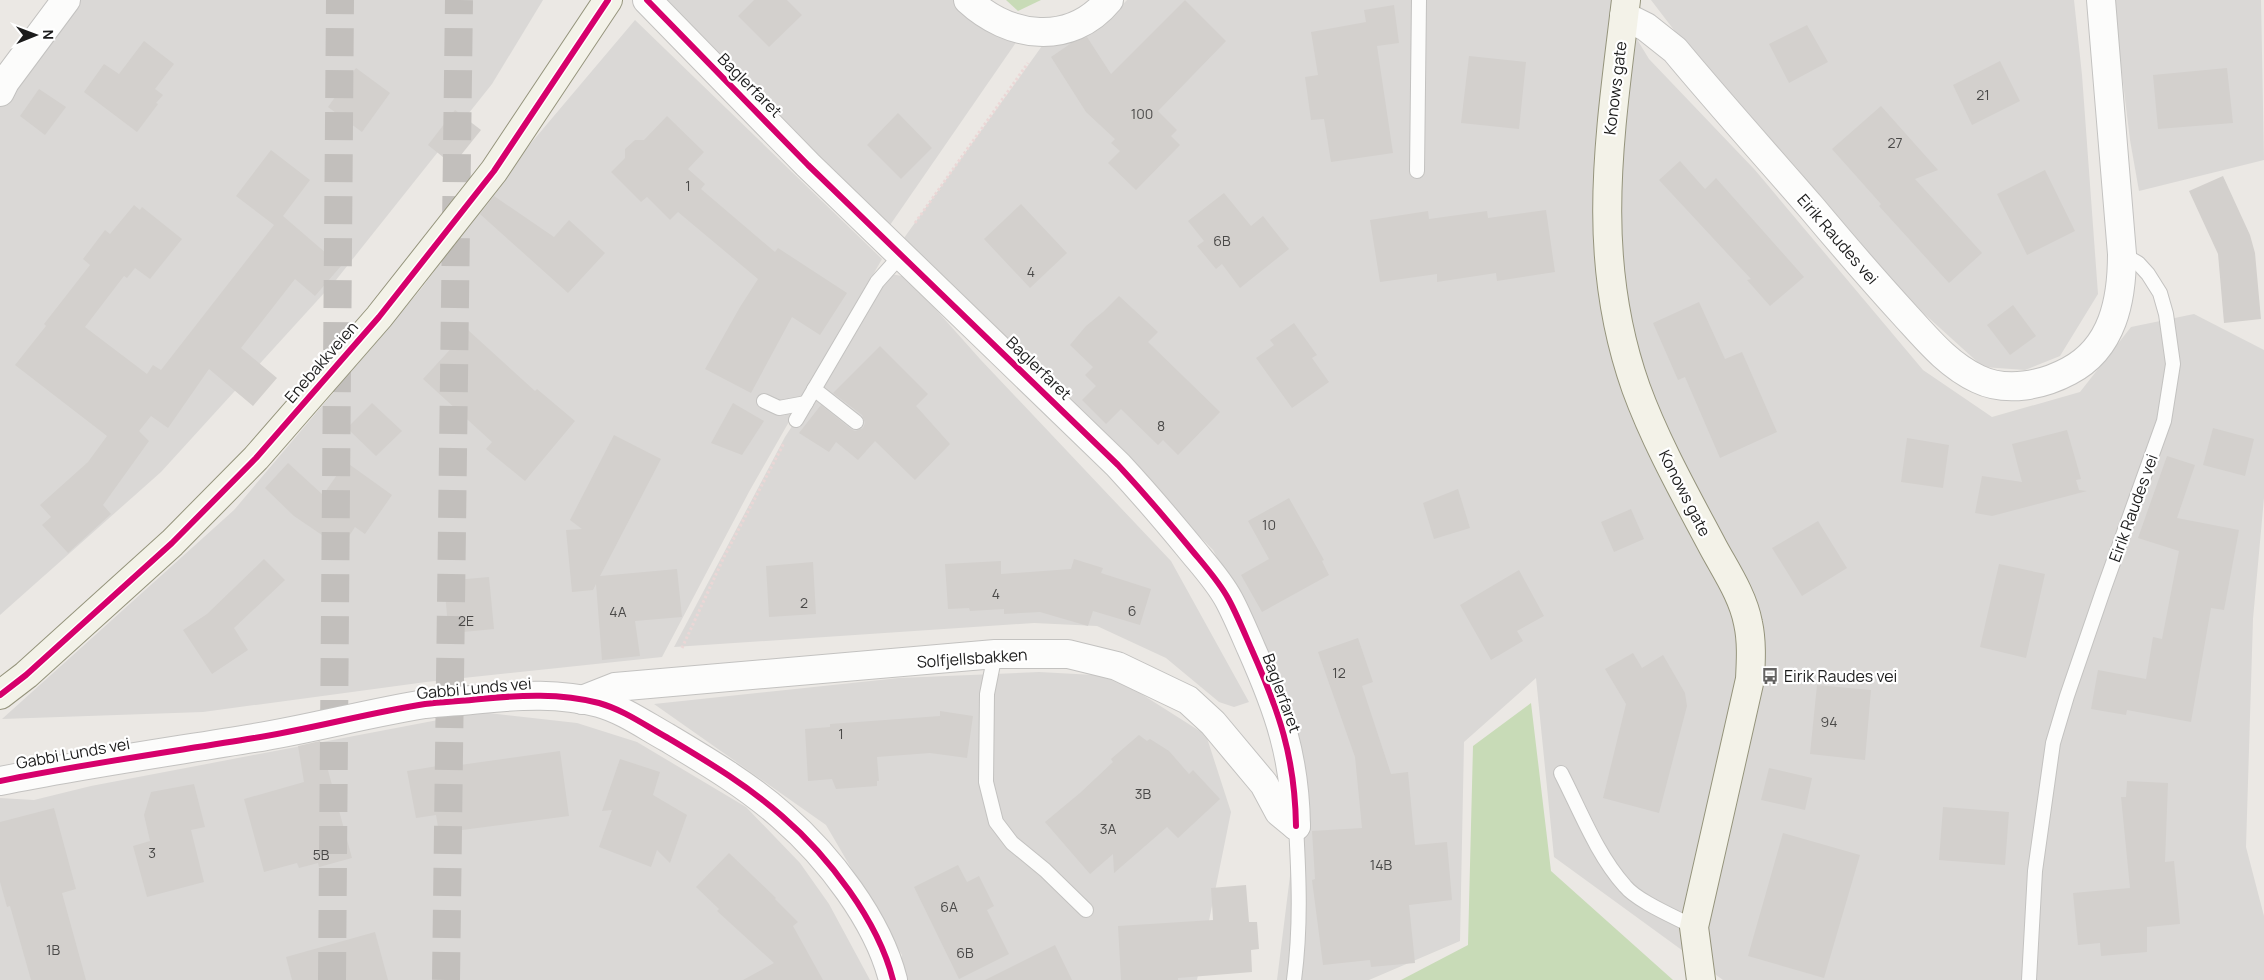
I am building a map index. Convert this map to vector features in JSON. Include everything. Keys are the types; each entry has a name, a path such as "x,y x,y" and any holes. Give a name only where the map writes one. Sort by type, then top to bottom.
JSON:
{"street":[{"path":"0,92 5,82 66,0"},
{"name":"Enebakkveien","path":"0,695 56,648 172,543 262,450 379,317 494,171 608,0"},
{"name":"Baglerfaret","path":"647,0 808,165 906,242 1150,499 1205,566 1229,599 1265,680 1281,724 1290,757 1294,782 1296,826"},
{"path":"968,0 979,10 1003,24 1036,33 1047,33 1085,20 1100,10 1109,0"},
{"name":"Eirik Raudes vei","path":"1625,8 1675,50 1873,280 1950,362 1980,380 2013,386 2038,383 2064,374 2091,356 2101,344 2119,304 2122,283 2122,254 2101,0"},
{"name":"Konows gate","path":"1625,8 1610,130 1606,204 1608,250 1621,338 1636,388 1656,436 1737,592 1748,622 1752,649 1750,679 1694,927 1701,980"},
{"name":"Solfjellsbakken","path":"582,700 615,687 995,654 1068,654 1117,666 1188,700 1213,722 1264,784 1279,812 1296,826"},
{"name":"Gabbi Lunds vei","path":"0,780 85,764 254,738 426,704 521,695 562,697 600,704 628,715 732,776 786,818 816,849 856,900 888,962 892,980"}],"lane":[{"path":"1417,170 1419,0"},
{"path":"796,420 877,282 906,242"},
{"name":"Eirik Raudes vei","path":"2029,980 2034,871 2053,743 2100,600 2164,421 2173,364 2166,314 2160,293 2148,274 2138,263 2122,254"},
{"path":"814,389 856,422"},
{"path":"764,401 779,408 806,403"},
{"path":"995,654 987,694 986,782 996,822 1012,843 1045,870 1086,910"},
{"path":"1561,773 1604,856 1625,887 1634,895 1694,927"},
{"name":"Baglerfaret","path":"1294,980 1299,941 1300,897 1296,826"}],"path":[{"path":"906,242 1032,58"},
{"path":"678,656 724,557 796,420"}],"shaded area":[{"path":"55,0 543,0 492,84 336,280 161,472 0,615 0,78"},
{"path":"662,0 956,0 1017,41 888,228"},
{"path":"1127,0 1613,0 1649,59 1755,170 1923,370 1992,417 2080,392 2131,327 2194,314 2264,350 2264,498 2253,619 2246,847 2264,916 2264,980 1723,980 1554,857 1536,678 1464,742 1460,941 1369,980 1277,980 1291,868 1300,750 1265,645 1213,550 904,238 1047,39 1106,22"},
{"path":"1651,0 2074,0 2082,75 2098,294 2060,356 2025,370 1983,367 1898,290 1796,167 1677,34"},
{"path":"2113,0 2261,0 2264,160 2139,191 2130,140"},
{"path":"635,20 882,259 750,490 662,657 426,682 203,712 2,719 234,510 421,289 515,162"},
{"path":"891,274 907,277 980,359 1171,561 1249,702 1234,707 1219,702 1166,658 1097,626 1034,623 674,647 785,437"},
{"path":"1039,672 1113,676 1206,735 1231,812 1197,980 897,980 902,955 826,825 654,704 899,678"},
{"path":"480,712 577,723 637,742 746,807 800,863 829,904 870,980 0,980 0,798 34,800 91,786"}],"green space":[{"path":"1006,0 1041,0 1018,11"},
{"path":"1531,703 1551,871 1673,980 1401,980 1468,945 1473,746"}],"building":[{"path":"754,0 787,0 802,15 769,47 738,16"},
{"path":"1185,0 1226,41 1158,111 1177,130 1171,136 1180,145 1136,190 1108,163 1120,151 1111,143 1115,139 1086,112 1051,57 1073,42 1087,37 1111,74"},
{"path":"1394,5 1399,43 1377,46 1393,153 1331,162 1324,119 1311,120 1305,77 1318,75 1311,32 1366,22 1364,10"},
{"path":"1807,25 1828,62 1789,83 1769,44"},
{"path":"144,41 174,64 155,89 163,95 137,132 84,92 104,64 119,74"},
{"path":"1469,56 1526,62 1519,129 1461,123"},
{"path":"2000,61 2020,101 1972,125 1953,85"},
{"path":"356,68 390,93 362,132 328,107"},
{"path":"2227,68 2233,123 2158,129 2153,75"},
{"path":"39,89 66,107 45,135 20,116"},
{"path":"1881,106 1938,170 1915,179 1982,253 1949,283 1879,206 1881,204 1832,149"},
{"path":"455,110 481,130 453,165 428,145"},
{"path":"898,113 932,148 901,179 867,145"},
{"path":"667,116 704,152 688,169 705,184 701,189 775,252 778,248 847,293 820,335 792,317 751,393 705,369 758,279 678,212 670,220 647,197 641,202 611,172 625,158 625,149 635,140 644,140"},
{"path":"271,150 310,180 283,216 341,266 315,296 295,279 241,348 277,378 253,406 209,369 168,428 151,416 139,431 149,441 103,505 111,514 68,553 42,525 51,517 40,505 88,462 107,436 15,365 90,265 83,259 105,230 110,234 134,205 140,210 142,207 182,239 150,279 135,268 127,278 124,276 85,327 147,374 153,365 161,370 274,225 236,196"},
{"path":"1680,161 1705,189 1716,178 1804,277 1770,306 1747,280 1751,279 1659,180"},
{"path":"2045,170 2075,231 2027,255 1997,194"},
{"path":"2223,176 2250,235 2255,253 2261,319 2224,323 2218,254 2189,191"},
{"path":"1224,193 1251,226 1263,216 1289,249 1240,288 1222,264 1216,269 1197,246 1204,241 1188,221"},
{"path":"494,196 554,237 569,220 605,253 568,293 480,214"},
{"path":"1021,204 1067,253 1030,288 984,239"},
{"path":"1546,210 1555,272 1497,281 1496,273 1437,282 1437,274 1380,282 1370,220 1428,211 1429,219 1487,211 1488,218"},
{"path":"1119,296 1158,332 1148,342 1220,412 1178,455 1163,440 1158,445 1121,409 1106,424 1082,400 1096,386 1085,375 1093,367 1070,345 1086,326"},
{"path":"1699,302 1725,359 1742,352 1777,432 1720,458 1685,377 1678,380 1653,323"},
{"path":"2013,305 2036,336 2010,355 1987,325"},
{"path":"1294,323 1317,355 1312,358 1329,382 1292,408 1256,358 1274,345 1270,340"},
{"path":"468,330 535,391 537,389 575,421 525,481 486,449 492,442 423,379"},
{"path":"880,346 928,394 916,406 950,444 915,480 875,441 858,460 836,442 829,452 799,433 821,405 851,429 855,431 863,428 865,423 862,415 833,393"},
{"path":"372,403 402,431 376,456 347,428"},
{"path":"733,403 764,421 742,455 711,443"},
{"path":"2213,428 2254,439 2245,476 2203,465"},
{"path":"2067,430 2081,479 2076,480 2079,490 2087,491 1992,516 1975,513 1982,476 2022,482 2012,444"},
{"path":"614,435 661,459 600,576 677,569 682,617 635,621 640,656 602,660 596,584 593,590 572,592 566,530 582,529 570,520"},
{"path":"1907,438 1949,445 1943,488 1901,482"},
{"path":"2167,456 2195,465 2177,518 2239,530 2224,610 2211,608 2191,722 2127,710 2126,715 2091,709 2098,670 2146,679 2153,637 2162,639 2179,551 2138,538"},
{"path":"346,462 392,495 365,534 355,527 341,548 294,516 265,488 288,463 323,495"},
{"path":"1458,489 1470,528 1434,539 1423,503"},
{"path":"1289,498 1324,560 1322,561 1329,575 1262,612 1241,575 1269,559 1248,521"},
{"path":"1631,509 1644,539 1614,552 1601,522"},
{"path":"1818,521 1847,568 1802,596 1772,548"},
{"path":"264,559 285,580 234,628 248,650 212,674 183,630 207,614"},
{"path":"1074,559 1103,568 1101,573 1151,589 1140,625 1093,611 1088,626 1040,612 1004,614 1004,609 970,611 969,608 948,609 945,564 1001,561 1001,574 1071,569"},
{"path":"813,562 816,614 769,617 766,566"},
{"path":"1999,564 2045,574 2026,658 1980,647"},
{"path":"1519,570 1544,616 1517,631 1523,641 1491,660 1460,605"},
{"path":"489,577 494,629 453,633 452,625 448,626 444,581"},
{"path":"1358,638 1373,682 1362,686 1391,774 1408,772 1415,845 1447,842 1452,900 1409,905 1415,963 1371,967 1370,960 1323,965 1312,880 1315,879 1312,831 1362,828 1355,757 1318,652"},
{"path":"1633,653 1642,668 1663,655 1685,693 1687,706 1659,813 1603,798 1626,704 1605,669"},
{"path":"1817,685 1871,690 1865,760 1810,754"},
{"path":"940,711 973,716 967,758 930,753 877,757 879,781 877,781 877,786 836,789 832,779 808,781 805,729 830,727 830,724 940,716"},
{"path":"1139,735 1147,741 1150,739 1169,751 1189,774 1193,770 1220,799 1178,838 1167,827 1114,873 1113,854 1090,874 1045,822 1080,793 1113,762 1111,759"},
{"path":"320,741 352,858 319,867 318,863 299,868 297,863 264,872 244,799 304,782 298,746"},
{"path":"560,751 569,816 439,833 436,815 416,818 407,771 460,762 460,765"},
{"path":"620,759 660,772 653,795 687,815 670,863 657,850 651,867 599,847 612,810 602,811"},
{"path":"1769,768 1812,778 1805,810 1761,800"},
{"path":"2127,781 2168,783 2165,862 2174,861 2180,924 2147,927 2147,952 2101,956 2100,943 2078,945 2073,893 2130,888 2121,797 2126,797"},
{"path":"194,784 205,827 191,830 204,882 147,897 133,846 150,841 144,815 151,792"},
{"path":"1943,807 2009,812 2005,865 1939,860"},
{"path":"54,808 76,889 62,893 86,980 31,980 10,906 7,907 0,882 0,822"},
{"path":"1783,833 1860,855 1824,978 1748,956"},
{"path":"729,853 798,922 793,926 823,980 743,980 774,963 717,911 719,909 696,887"},
{"path":"958,865 967,882 979,876 994,906 987,910 1009,954 959,979 914,887"},
{"path":"1246,885 1249,922 1257,922 1259,949 1251,950 1252,972 1178,978 1178,980 1121,980 1118,926 1213,920 1211,888"},
{"path":"375,932 388,980 292,980 286,957"},
{"path":"1055,945 1072,980 985,980"}],"tunnel":[{"path":"332,980 340,0"},
{"path":"446,980 459,0"}],"cycle path":[{"path":"0,695 26,675 172,543 256,458 379,317 494,171 608,0"},
{"path":"647,0 808,165 1118,465 1211,573 1235,612 1270,693 1289,756 1296,826"},
{"path":"0,781 275,734 425,704 540,696 555,696 599,703 635,719 712,765 755,794 799,832 817,850 849,890 863,912 886,957 893,980"}],"place":[{"name":"Eirik Raudes vei","path":"1770,676"}]}
